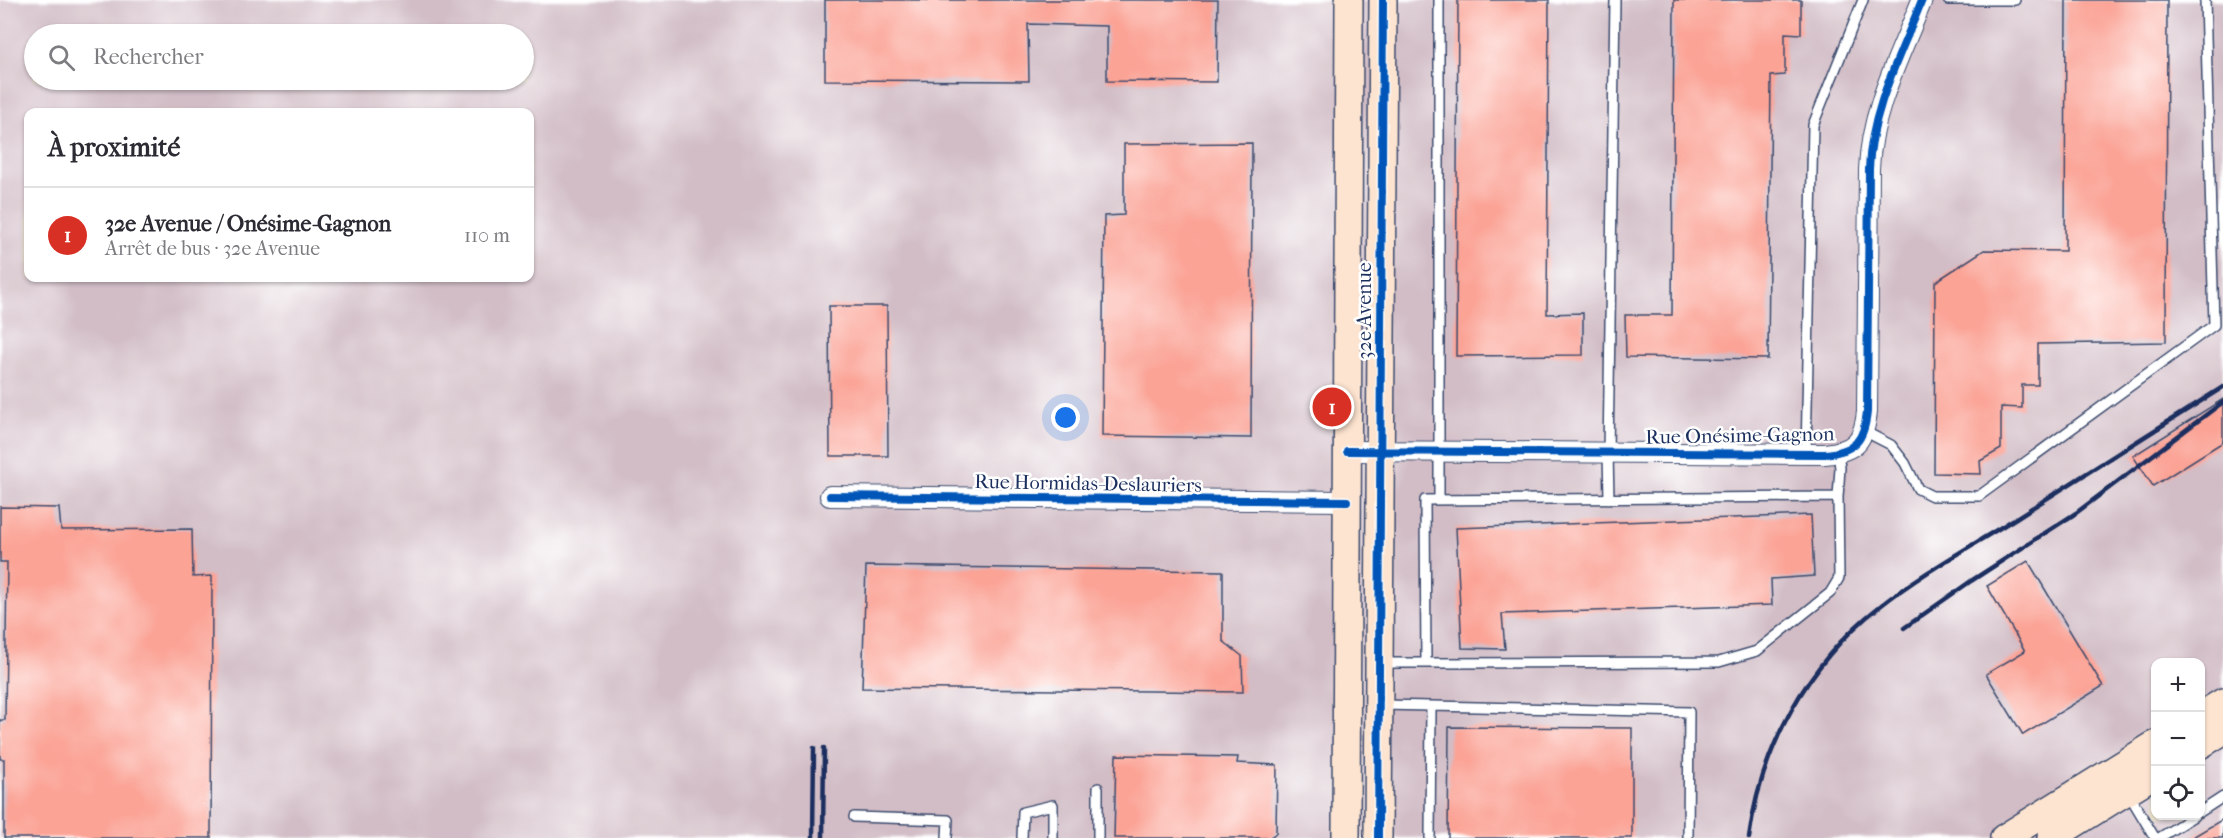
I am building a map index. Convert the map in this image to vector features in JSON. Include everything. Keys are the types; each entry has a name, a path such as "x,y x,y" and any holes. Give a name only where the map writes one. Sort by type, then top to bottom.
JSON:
{"street":[{"name":"32e Avenue","path":"1346,838 1349,0"},
{"name":"32e Avenue","path":"1378,838 1383,0"},
{"path":"1864,431 1868,401 1870,145 1881,105 1922,0"},
{"name":"Rue Onésime-Gagnon","path":"1347,451 1806,454 1838,452 1856,444 1864,431"},
{"name":"Rue Hormidas-Deslauriers","path":"830,496 1347,501"},
{"path":"2205,713 2223,702"},
{"path":"2205,742 2223,731"},
{"path":"2004,838 2151,747"},
{"path":"2051,838 2151,776"}],"lane":[{"path":"1439,0 1439,500"},
{"path":"1609,499 1615,0"},
{"path":"1806,454 1813,125 1863,0"},
{"path":"1948,0 2015,0"},
{"path":"1864,431 1891,445 1905,464 1918,489 1932,496 1979,496 2214,325 2205,0"},
{"path":"1379,663 1719,662 1757,651 1830,593 1839,578 1840,468 1838,452"},
{"path":"1426,663 1425,500 1838,497"},
{"path":"1378,705 1689,712 1688,838"},
{"path":"1430,838 1431,706"},
{"path":"1098,788 1098,838"},
{"path":"2127,791 2157,838 2187,820"},
{"path":"2205,809 2223,797"},
{"path":"1022,838 1023,812 1053,805 1053,838"},
{"path":"854,817 948,820 947,838"}],"shaded area":[{"path":"0,0 2223,0 2223,838 0,838"}],"building":[{"path":"825,0 1218,0 1217,82 1107,81 1107,26 1028,24 1029,81 825,80"},
{"path":"1458,0 1549,0 1547,314 1583,313 1583,355 1456,356"},
{"path":"1674,0 1801,0 1801,34 1785,33 1785,75 1771,76 1768,359 1626,357 1625,315 1672,315"},
{"path":"2066,0 2167,0 2166,342 2038,344 2038,385 2022,385 2022,408 2001,407 2001,449 1980,461 1981,474 1934,473 1935,282 1984,250 2065,251"},
{"path":"1252,143 1251,438 1102,436 1104,216 1124,215 1124,144"},
{"path":"829,306 887,306 888,456 830,456"},
{"path":"2223,399 2223,442 2153,486 2133,456"},
{"path":"0,507 59,508 61,530 192,529 193,577 212,576 211,838 4,838 4,759 0,759 0,720 5,720 7,562 0,562"},
{"path":"1811,515 1814,576 1771,579 1772,605 1502,614 1505,649 1462,648 1456,528"},
{"path":"2028,561 2103,686 2023,735 1986,674 2025,651 1987,586"},
{"path":"866,566 1223,571 1223,641 1242,656 1243,692 862,688"},
{"path":"1449,727 1632,728 1632,838 1448,838"},
{"path":"1116,755 1238,757 1237,763 1277,765 1276,833 1269,838 1114,838"},
{"path":"2223,819 2223,838 2191,838"}],"railway":[{"path":"1749,838 1764,772 1776,740 1809,681 1853,629 1879,607 1929,572 2223,387"},
{"path":"1904,628 1971,581 2076,513 2223,402"},
{"path":"813,838 814,748"},
{"path":"823,838 824,748"}],"cycle path":[{"path":"1378,838 1383,0"},
{"path":"1347,451 1825,454 1851,447 1860,437 1867,412 1871,147 1888,82 1922,0"},
{"path":"830,496 1347,501"}],"place":[{"name":"32e Avenue / Onésime-Gagnon","path":"1332,407"}]}
